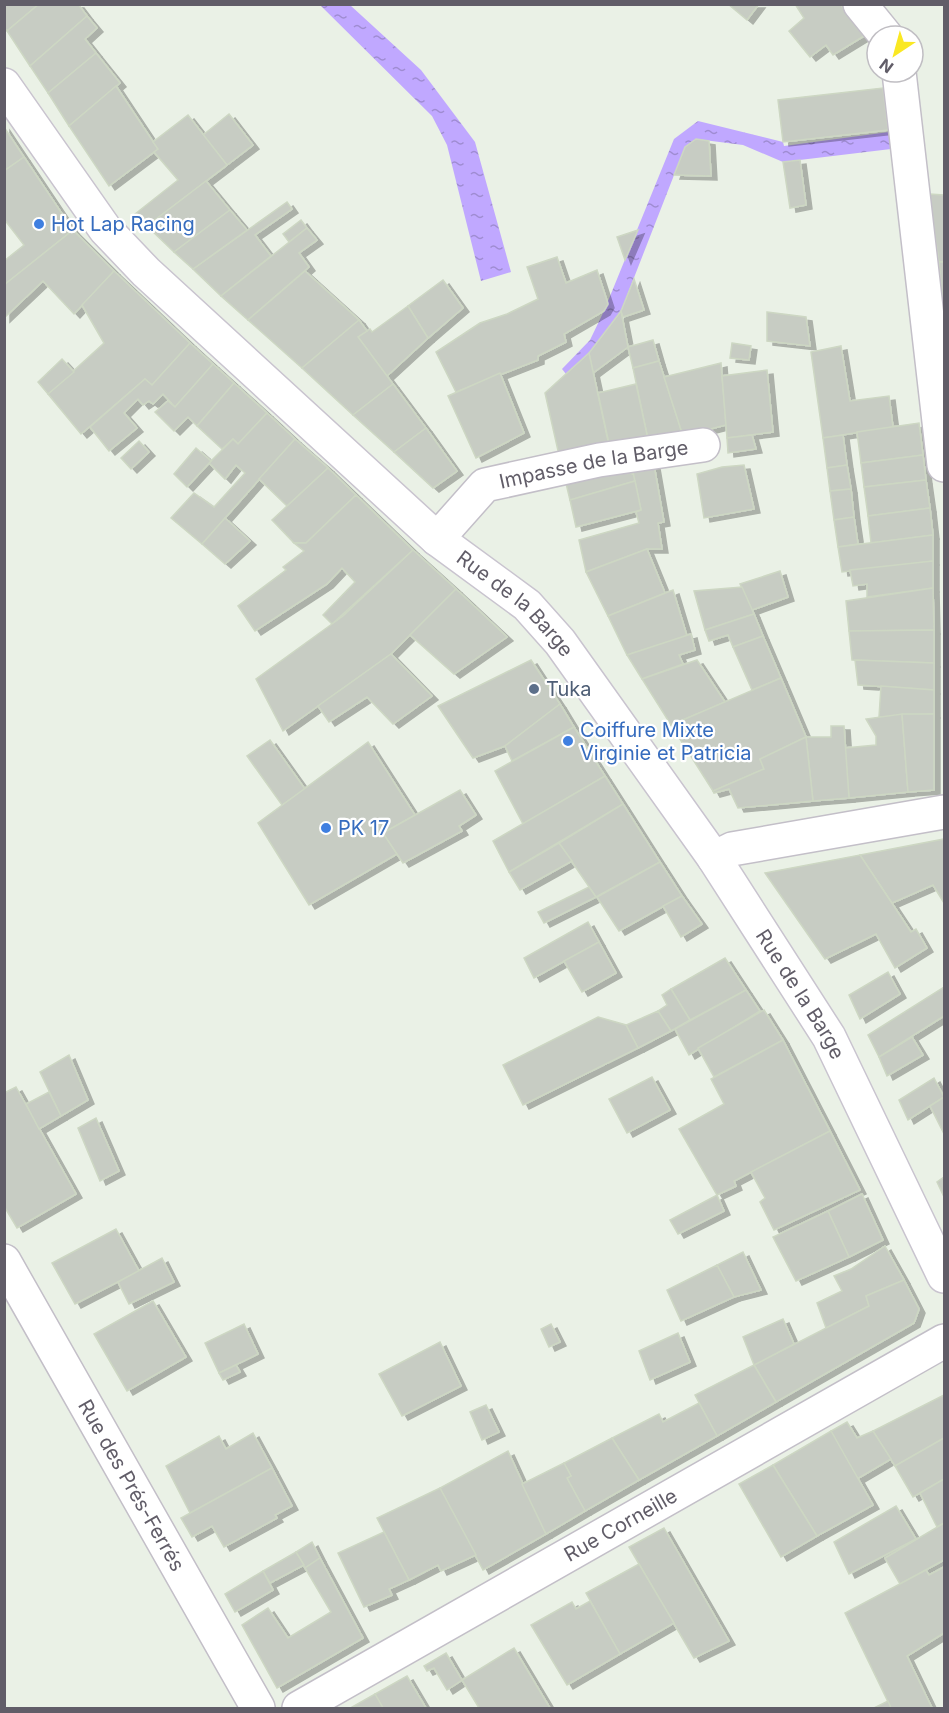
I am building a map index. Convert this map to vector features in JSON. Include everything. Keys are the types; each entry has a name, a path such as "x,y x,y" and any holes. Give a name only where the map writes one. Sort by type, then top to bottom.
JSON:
{"street":[{"path":"860,4 876,24"},
{"path":"900,84 945,465"},
{"name":"Rue de la Barge","path":"4,85 99,220 146,272 437,539 527,605 560,642 714,858 829,1037 945,1276"},
{"name":"Impasse de la Barge","path":"437,539 485,485 599,460 703,446"},
{"path":"714,858 732,849 945,812"},
{"name":"Rue des Prés-Ferrés","path":"4,1261 258,1708"},
{"name":"Rue Corneille","path":"299,1708 945,1341"}],"water":[{"path":"320,5 350,5 421,70 475,142 511,272 481,281 447,145 432,116"},
{"path":"698,121 783,142 784,146 889,132 891,149 783,162 743,145 696,139 685,147 621,311 592,350 566,374 562,369 590,340 604,311 674,139"}],"building":[{"path":"4,4 39,4 7,31 4,27"},
{"path":"39,4 78,4 87,16 30,66 7,31"},
{"path":"728,4 759,4 747,20"},
{"path":"795,4 840,4 864,36 833,55 826,45 810,57 789,31 804,18"},
{"path":"87,16 97,28 85,39 96,53 48,93 30,66"},
{"path":"96,53 120,83 69,126 48,93"},
{"path":"116,86 158,149 109,186 69,126"},
{"path":"883,88 888,130 783,142 778,100"},
{"path":"229,114 253,145 227,165 203,135"},
{"path":"188,115 227,165 147,226 135,214 178,180 154,152 158,149 153,142"},
{"path":"4,127 24,157 4,171"},
{"path":"696,139 709,141 711,176 674,175 685,147"},
{"name":"Hot Lap Racing","path":"24,157 73,230 4,285 4,261 24,245 4,219 4,171"},
{"path":"800,160 806,205 790,208 783,162"},
{"path":"206,181 230,210 174,252 147,226"},
{"path":"929,194 944,195 944,262 939,262"},
{"path":"287,202 292,209 255,235 271,256 221,296 193,269"},
{"path":"230,210 247,230 193,269 174,252"},
{"path":"301,220 307,228 289,242 283,234"},
{"path":"307,228 317,240 299,253 309,267 248,320 221,296"},
{"path":"73,230 114,271 74,314 43,281 4,318 4,285"},
{"path":"638,230 625,260 617,237"},
{"path":"557,257 566,283 597,270 608,304 604,311 564,334 566,342 538,356 538,360 456,392 436,352 480,323 507,314 538,299 527,267"},
{"path":"939,262 944,262 944,318 943,302"},
{"path":"114,271 190,343 152,385 145,379 81,434 48,394 104,343 82,305"},
{"path":"305,271 359,320 302,368 248,320"},
{"path":"634,279 644,310 623,317 621,311"},
{"path":"443,280 463,308 428,338 408,306"},
{"path":"408,306 428,338 387,376 358,337 370,329 372,332"},
{"path":"621,311 628,347 593,373 589,353"},
{"path":"767,312 806,317 810,346 767,341"},
{"path":"359,320 367,331 358,337 393,384 353,415 302,368"},
{"path":"653,340 659,361 633,368 628,347"},
{"path":"190,343 213,364 175,407 163,394 153,404 149,401 143,405 138,399 124,413 137,428 109,451 90,427 145,379 152,385"},
{"path":"732,343 751,346 749,360 730,358"},
{"path":"841,346 850,401 889,396 893,427 823,438 811,352"},
{"path":"589,353 610,450 561,464 545,393"},
{"path":"62,359 74,372 48,394 38,382"},
{"path":"659,361 683,436 649,444 633,368"},
{"path":"721,363 726,425 683,436 664,377"},
{"path":"213,364 234,383 197,426 188,417 174,431 155,412 168,401 175,407"},
{"path":"767,370 773,432 727,438 722,376"},
{"path":"500,373 524,433 476,458 448,396"},
{"path":"234,383 267,413 238,444 233,439 222,449 197,426"},
{"path":"393,384 426,428 394,452 353,415"},
{"path":"636,384 649,444 611,453 598,393"},
{"path":"267,413 295,439 202,544 171,518 194,493 214,507 245,473 236,465 225,479 209,463 233,439 238,444"},
{"path":"919,423 923,455 861,463 857,432"},
{"path":"426,428 457,471 433,488 394,452"},
{"path":"752,435 756,449 728,453 727,438"},
{"path":"843,435 847,465 827,468 823,438"},
{"path":"295,439 328,468 287,506 259,479"},
{"path":"139,441 149,452 131,469 121,458"},
{"path":"196,448 211,461 187,487 174,474"},
{"path":"923,455 926,480 864,487 861,463"},
{"path":"617,464 634,475 635,481 570,500 564,475"},
{"path":"654,465 664,522 658,523 662,549 647,549 586,572 579,540 639,523 636,512 641,510 632,467"},
{"path":"744,465 754,509 704,518 697,474 722,467"},
{"path":"847,465 851,489 830,491 827,468"},
{"path":"328,468 356,495 306,543 294,543 272,520"},
{"path":"926,480 930,508 868,516 864,487"},
{"path":"635,481 641,510 576,527 570,500"},
{"path":"851,489 854,517 834,520 830,491"},
{"path":"356,495 413,550 332,624 323,615 355,582 342,568 327,584 255,631 238,606 286,570 283,567 304,551 294,543 306,543"},
{"path":"930,508 933,535 871,543 868,516"},
{"path":"854,517 858,544 838,547 834,520"},
{"path":"225,518 250,541 225,564 202,544"},
{"path":"933,535 933,561 842,572 838,547"},
{"path":"647,549 665,593 608,616 586,572"},
{"path":"413,550 456,589 391,654 283,731 256,679 343,616"},
{"path":"933,561 933,588 867,597 867,584 853,586 850,570"},
{"path":"780,571 788,597 752,610 740,584"},
{"path":"742,587 754,614 705,630 694,591"},
{"path":"933,588 934,630 849,631 846,601"},
{"path":"456,589 507,637 454,674 410,635"},
{"path":"673,590 687,636 627,655 608,616"},
{"path":"754,614 763,636 733,647 728,635 709,641 705,630"},
{"path":"934,630 934,663 852,660 849,631"},
{"path":"691,634 695,650 679,655 683,664 642,679 627,655"},
{"path":"763,636 781,678 752,690 733,647"},
{"path":"391,654 432,696 393,724 367,697 329,722 318,706"},
{"path":"531,660 560,704 505,746 473,758 438,706"},
{"path":"697,660 725,702 671,725 642,679"},
{"path":"855,660 934,663 934,690 858,685"},
{"path":"781,678 806,737 760,759 764,769 713,791 671,725"},
{"path":"881,686 934,690 934,714 879,717"},
{"path":"560,704 574,727 512,761 505,746"},
{"path":"902,714 908,792 849,798 845,748 876,745 876,736 866,719"},
{"path":"902,714 934,714 934,790 908,792"},
{"path":"831,726 844,726 849,798 813,801 806,737 831,737"},
{"path":"574,727 605,776 523,824 495,771"},
{"path":"806,737 813,801 738,808 729,789 714,793 713,791 764,769 760,759"},
{"path":"270,740 305,789 282,805 247,756"},
{"name":"PK 17","path":"368,742 415,815 383,833 397,854 309,905 258,823"},
{"path":"605,776 623,804 509,872 493,841"},
{"path":"460,790 476,815 459,826 462,831 403,863 383,833"},
{"path":"623,804 660,862 596,897 559,843"},
{"path":"944,839 944,903 933,885 892,903 860,855"},
{"path":"559,843 572,861 520,890 509,872"},
{"path":"860,855 911,932 916,929 927,948 895,968 876,934 825,959 765,873"},
{"path":"660,862 682,896 619,931 597,897"},
{"path":"589,887 596,897 544,923 538,912"},
{"path":"682,896 702,924 681,937 663,906"},
{"path":"588,922 599,942 534,978 524,958"},
{"path":"599,942 616,973 582,992 564,961"},
{"path":"725,958 746,990 690,1020 671,989"},
{"path":"888,972 900,994 860,1019 849,995"},
{"path":"944,987 944,1016 879,1057 868,1035"},
{"path":"671,989 690,1020 671,1031 658,1011 667,1005 662,995"},
{"path":"746,990 760,1011 689,1055 675,1029"},
{"path":"764,1010 783,1040 714,1077 698,1048"},
{"path":"658,1011 671,1031 638,1048 626,1025"},
{"path":"598,1017 626,1025 638,1048 523,1105 503,1065"},
{"path":"912,1037 923,1055 887,1076 879,1057"},
{"path":"783,1040 830,1131 734,1181 736,1186 717,1195 679,1129 724,1104 711,1079"},
{"path":"69,1055 88,1100 61,1116 40,1072"},
{"path":"652,1077 670,1110 627,1133 609,1099"},
{"path":"934,1078 944,1097 908,1120 899,1100"},
{"path":"16,1087 76,1194 17,1228 4,1206 4,1093"},
{"path":"49,1092 61,1116 39,1129 26,1104"},
{"path":"944,1097 944,1134 930,1106"},
{"path":"96,1118 119,1171 100,1181 78,1128"},
{"path":"830,1131 860,1190 774,1230 760,1202 765,1198 751,1172"},
{"path":"944,1177 944,1197 937,1182"},
{"path":"862,1194 883,1240 849,1257 828,1211"},
{"path":"717,1195 724,1211 678,1234 670,1220"},
{"path":"828,1211 849,1257 796,1281 773,1237"},
{"path":"116,1229 139,1271 75,1304 52,1263"},
{"path":"885,1246 904,1280 866,1296 869,1306 826,1328 817,1303 842,1291 834,1276 851,1269"},
{"path":"743,1252 761,1290 734,1297 717,1265"},
{"path":"162,1258 174,1282 129,1304 118,1282"},
{"path":"717,1265 734,1297 681,1321 667,1290"},
{"path":"904,1280 919,1309 914,1323 776,1402 754,1365 869,1306 866,1296"},
{"path":"153,1301 186,1357 127,1391 94,1334"},
{"path":"783,1319 794,1344 754,1365 743,1337"},
{"path":"244,1324 258,1354 219,1373 205,1343"},
{"path":"551,1324 560,1342 549,1347 541,1329"},
{"path":"678,1333 690,1362 650,1380 639,1351"},
{"path":"440,1342 461,1386 402,1416 379,1374"},
{"path":"236,1365 240,1372 223,1380 219,1373"},
{"path":"754,1365 776,1402 717,1436 695,1395"},
{"path":"944,1395 944,1438 895,1466 873,1431"},
{"path":"699,1403 717,1436 639,1480 612,1438 659,1414 663,1422"},
{"path":"486,1405 499,1432 482,1440 470,1412"},
{"path":"847,1422 857,1438 873,1431 891,1459 857,1479 831,1431"},
{"path":"831,1431 873,1505 817,1536 773,1465"},
{"path":"253,1433 272,1468 190,1513 166,1466 219,1436 226,1449"},
{"path":"612,1438 639,1480 585,1511 567,1478 571,1476 564,1463"},
{"path":"944,1438 944,1479 913,1497 895,1466"},
{"path":"508,1451 546,1534 483,1570 440,1488"},
{"path":"564,1463 571,1476 567,1478 585,1511 546,1534 522,1484"},
{"path":"773,1465 817,1536 781,1557 739,1484"},
{"path":"272,1468 292,1506 275,1515 277,1518 224,1547 212,1526 192,1537 181,1518"},
{"path":"944,1479 944,1523 937,1527 920,1493"},
{"path":"440,1488 476,1555 441,1571 438,1565 409,1580 377,1518"},
{"path":"896,1506 916,1539 849,1574 834,1542"},
{"path":"944,1523 944,1560 900,1584 885,1558"},
{"path":"664,1528 729,1641 694,1658 629,1547"},
{"path":"384,1532 409,1580 389,1589 392,1595 364,1607 338,1553"},
{"path":"312,1542 320,1558 305,1568 296,1552"},
{"path":"296,1552 304,1565 270,1583 263,1571"},
{"path":"320,1558 363,1638 277,1688 242,1625 268,1608 288,1638 331,1612 305,1568"},
{"path":"639,1564 674,1623 620,1654 586,1593"},
{"path":"944,1567 944,1633 907,1656 932,1708 891,1708 845,1613 926,1570 929,1575"},
{"path":"263,1571 273,1590 235,1612 225,1594"},
{"path":"590,1601 620,1654 567,1685 531,1625 572,1602 576,1609"},
{"path":"514,1648 550,1708 479,1708 462,1680"},
{"path":"446,1653 462,1680 447,1690 434,1668 427,1671 424,1666"},
{"path":"407,1676 426,1708 383,1708 375,1694"},
{"path":"375,1694 383,1708 352,1707"},
{"path":"888,1701 891,1708 874,1708"}],"place":[{"name":"Hot Lap Racing","path":"39,224"},
{"name":"Tuka","path":"534,689"},
{"name":"Coiffure Mixte Virginie et Patricia","path":"568,741"},
{"name":"PK 17","path":"326,828"}]}
